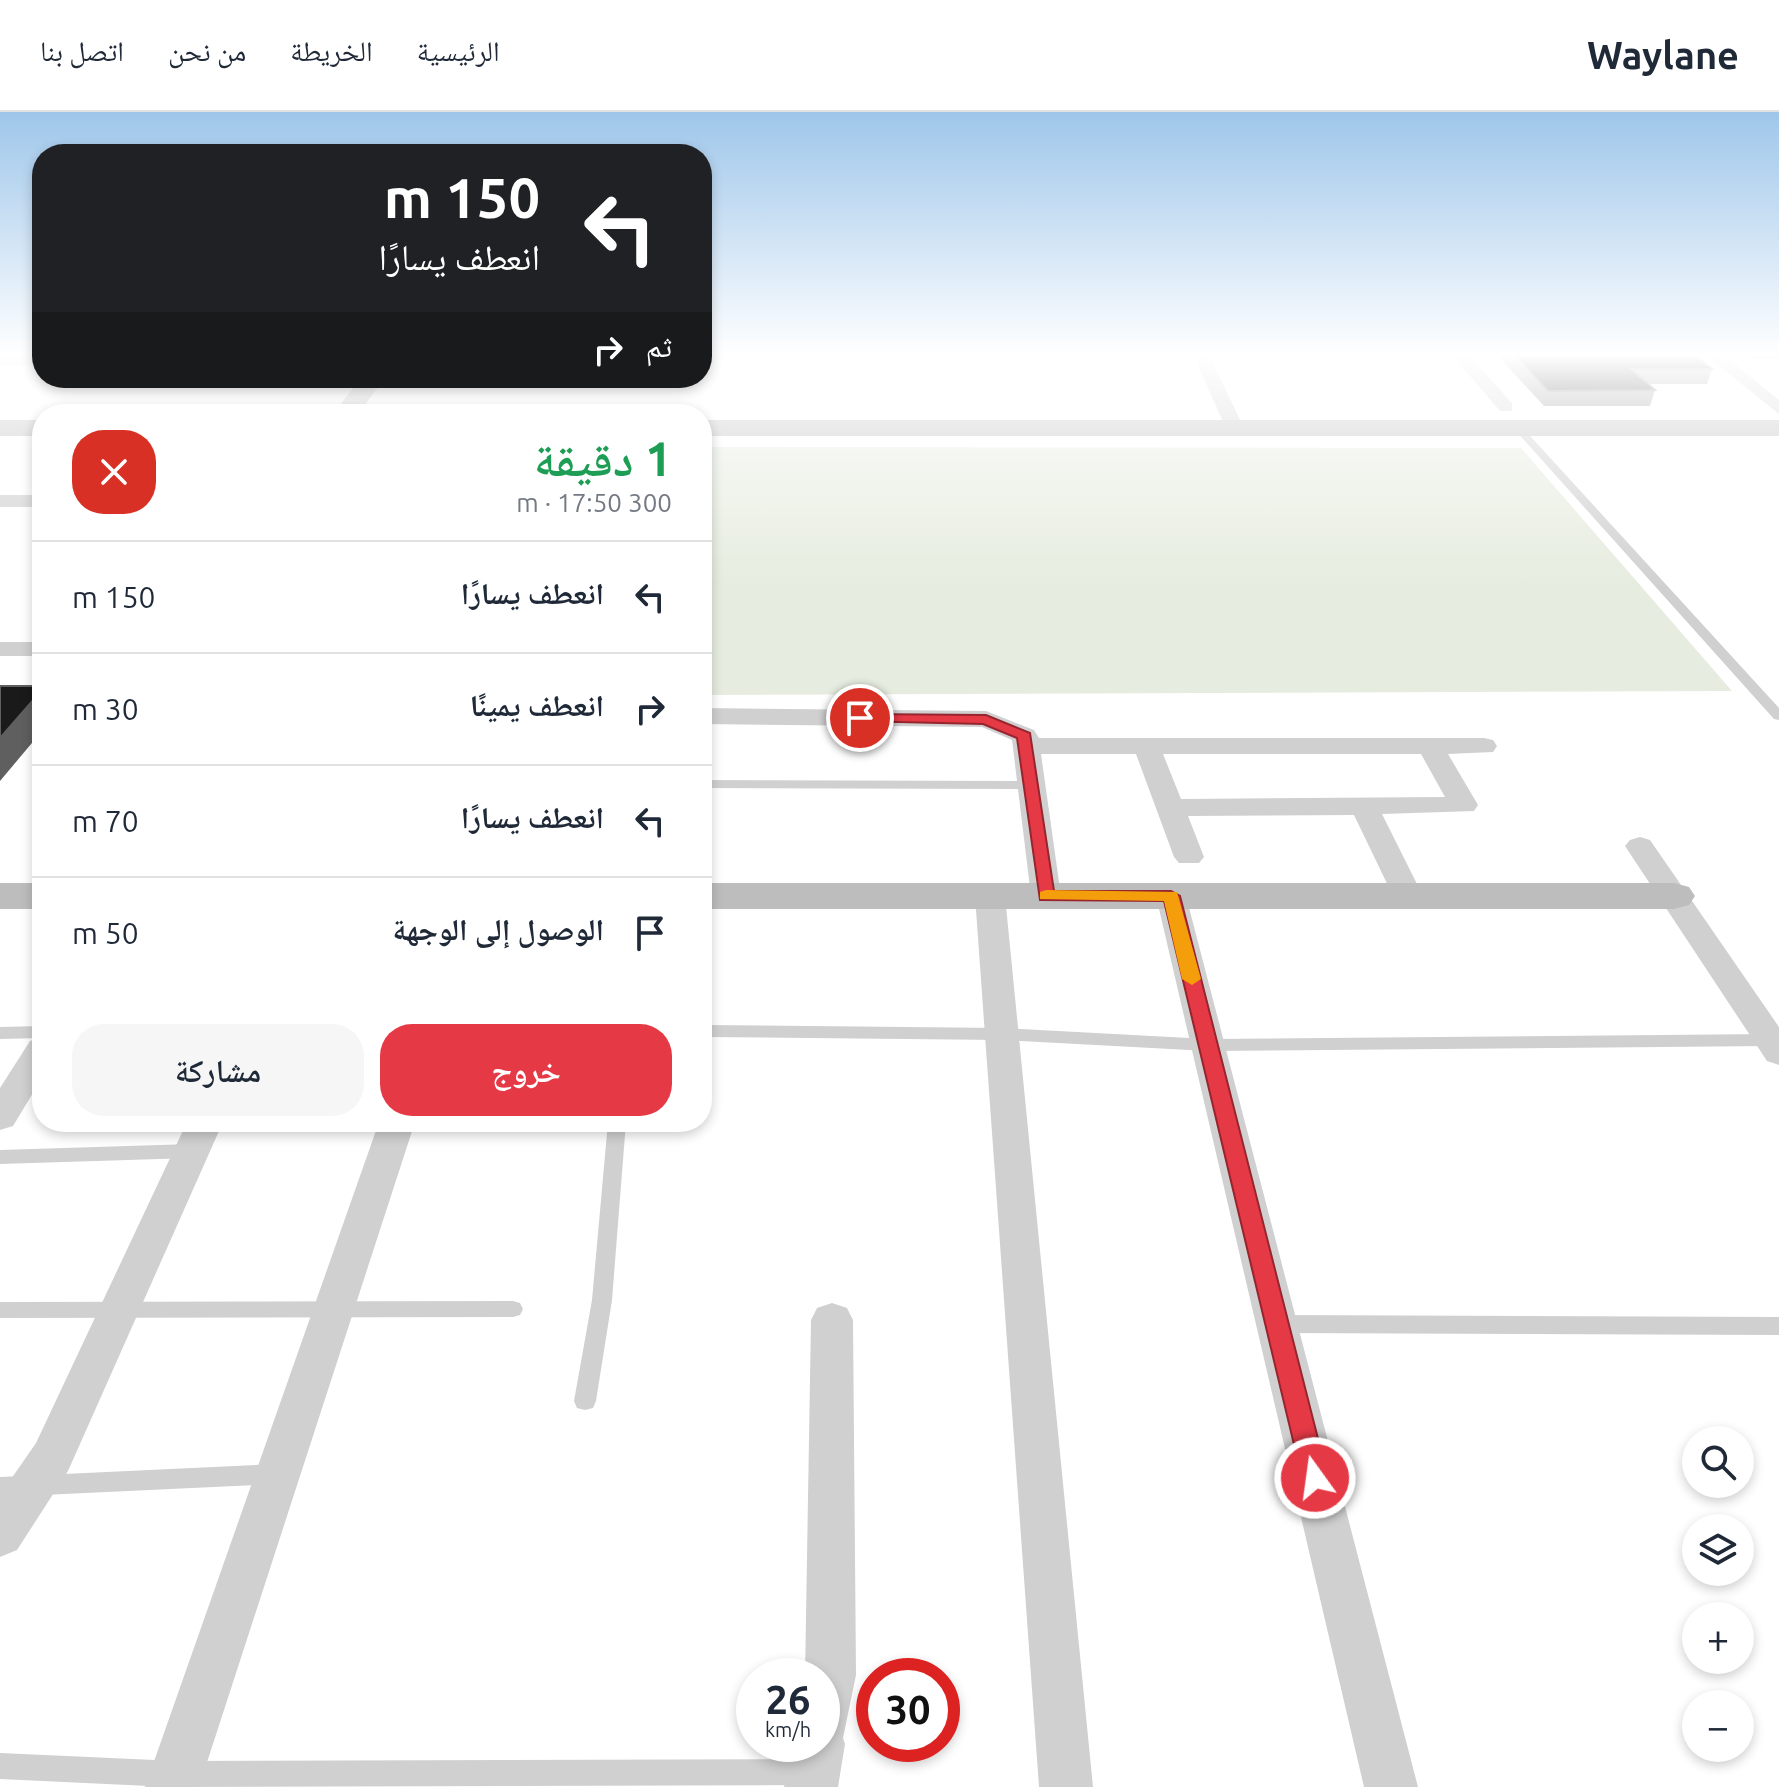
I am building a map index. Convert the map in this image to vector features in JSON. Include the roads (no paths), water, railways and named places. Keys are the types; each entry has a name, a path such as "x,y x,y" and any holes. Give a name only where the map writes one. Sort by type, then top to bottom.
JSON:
{"street":[{"path":"0,501 32,501"},
{"path":"0,649 32,649"},
{"path":"712,716 986,719 1025,736 1046,896"},
{"path":"1026,746 1484,746"},
{"path":"1146,746 1189,857"},
{"path":"1170,808 1464,805 1430,746"},
{"path":"1364,807 1408,896"},
{"path":"1640,846 1775,1047"},
{"path":"0,896 32,896"},
{"path":"712,896 1674,896"},
{"path":"990,896 1066,1787"},
{"path":"1171,896 1391,1787"},
{"path":"0,1117 32,1065"},
{"path":"174,1781 394,1132"},
{"path":"0,1535 16,1487 52,1457 198,1136"},
{"path":"831,1658 832,1320"}],"lane":[{"path":"1525,431 1779,716"},
{"path":"712,784 1031,785"},
{"path":"712,1031 1001,1034 1208,1045 1775,1047"},
{"path":"0,1033 32,1032"},
{"path":"585,1401 602,1300 616,1132"},
{"path":"0,1157 198,1136"},
{"path":"0,1310 513,1309"},
{"path":"1277,1324 1779,1326"},
{"path":"16,1487 278,1474"},
{"path":"0,1766 174,1781 736,1760"}]}
